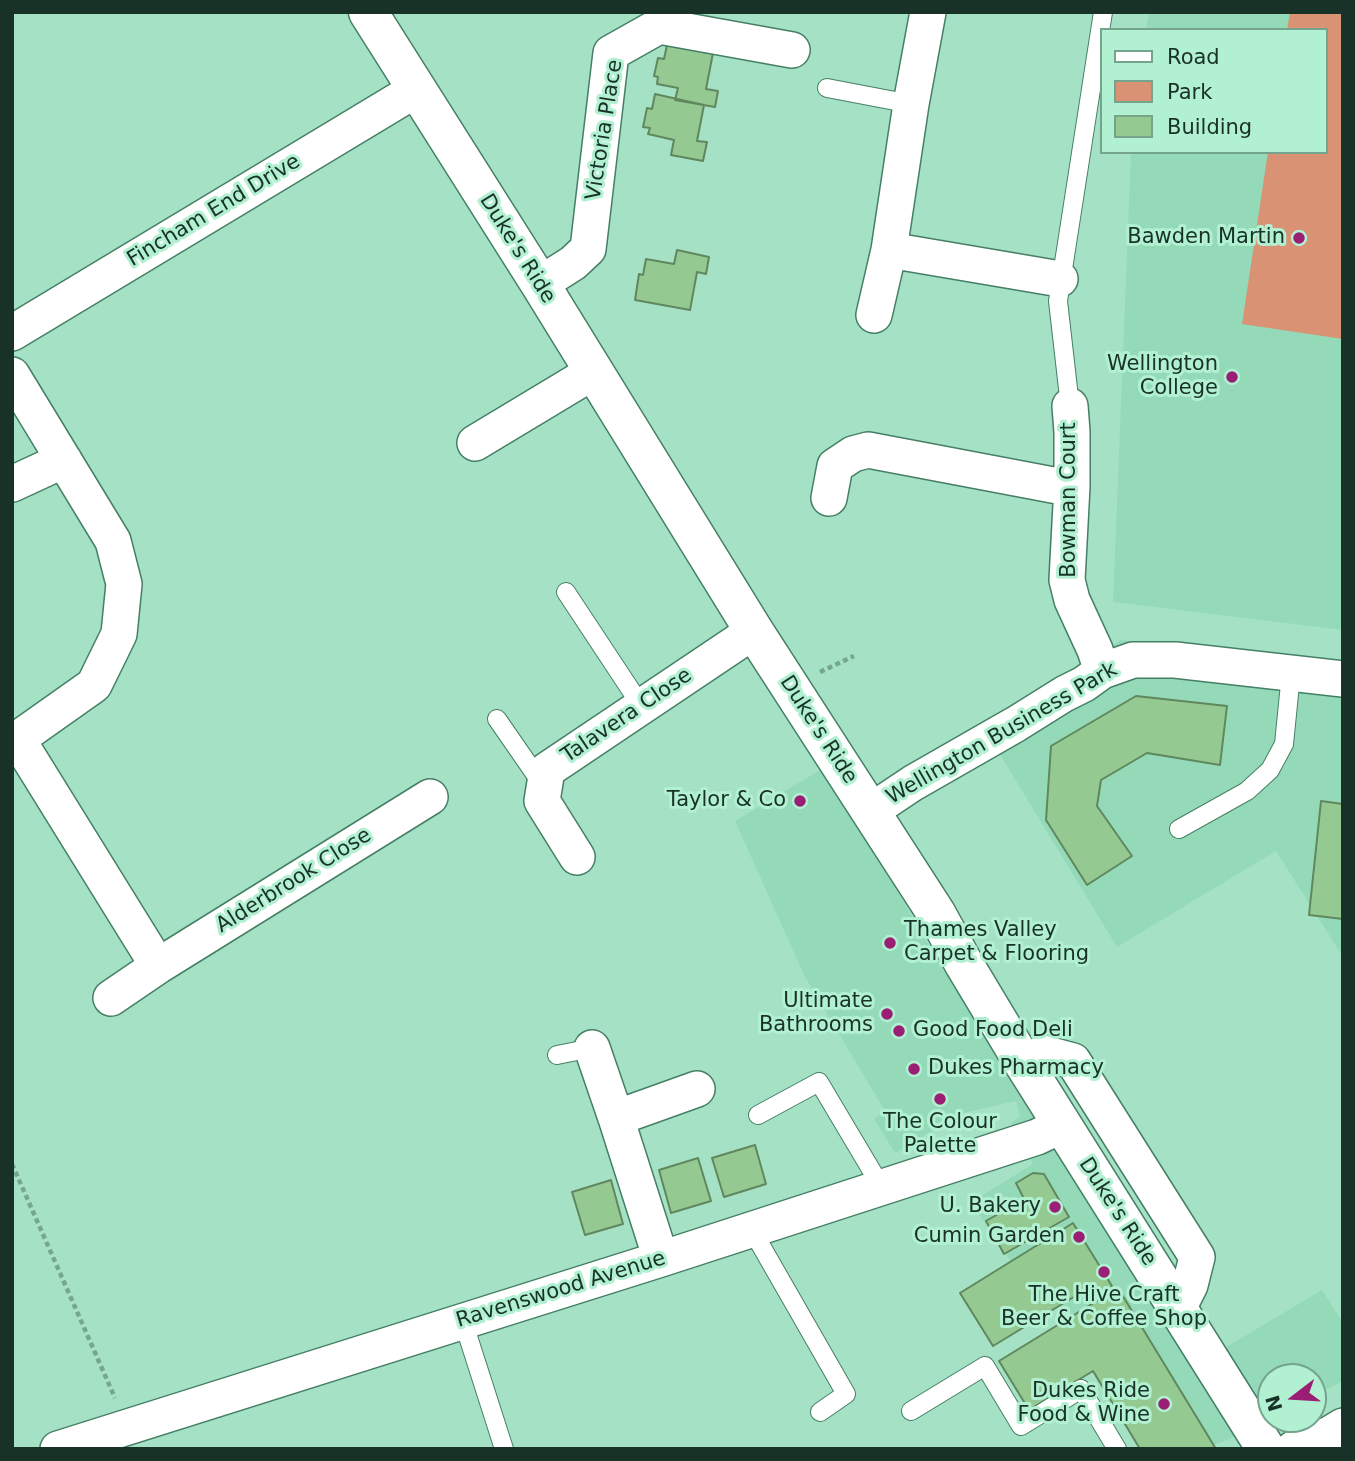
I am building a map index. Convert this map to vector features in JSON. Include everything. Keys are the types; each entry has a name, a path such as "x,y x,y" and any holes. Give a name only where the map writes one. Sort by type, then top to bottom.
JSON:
{"main road":[{"name":"Duke's Ride","path":"368,12 754,631 936,914 1024,1064 1266,1449"}],"street":[{"path":"874,315 889,250 928,12"},
{"name":"Victoria Place","path":"540,284 573,263 588,249 611,53 659,26 792,50"},
{"name":"Fincham End Drive","path":"12,333 417,89"},
{"path":"889,250 1060,279"},
{"path":"475,443 593,372"},
{"path":"12,375 113,541 124,584 120,634 94,685 15,742 158,966"},
{"name":"Bowman Court","path":"1070,406 1072,486 1067,580 1072,600 1102,671"},
{"path":"830,498 835,466 853,454 869,450 1058,486 1072,486"},
{"path":"12,484 64,460"},
{"name":"Talavera Close","path":"544,786 547,770 754,631"},
{"name":"Wellington Business Park","path":"871,811 913,783 1102,671 1133,660 1175,660 1343,679"},
{"path":"544,786 542,801 577,857"},
{"name":"Alderbrook Close","path":"111,998 430,797"},
{"path":"592,1048 661,1259"},
{"path":"1024,1064 1042,1053 1073,1061 1197,1257 1190,1285 1178,1309"},
{"path":"616,1118 697,1089"},
{"name":"Ravenswood Avenue","path":"58,1449 752,1230 1037,1137 1062,1125"},
{"path":"1293,1449 1305,1441 1343,1426"}],"lane":[{"path":"1070,406 1058,301 1100,31"},
{"path":"827,88 911,104"},
{"path":"566,593 642,708"},
{"path":"1179,830 1247,791 1270,770 1284,744 1291,674"},
{"path":"497,719 544,786"},
{"path":"557,1055 592,1048"},
{"path":"758,1115 819,1082 882,1188"},
{"path":"752,1230 846,1394 820,1412"},
{"path":"463,1321 504,1449"},
{"path":"911,1411 985,1366 1021,1426 1081,1389 1117,1449"}],"path":[{"path":"812,676 854,656"},
{"path":"12,1164 127,1427"}],"shaded area":[{"name":"Wellington College","path":"1149,12 1343,12 1343,630 1113,602 1131,154 1327,154 1327,28 1146,28"},
{"path":"1121,640 1343,663 1343,957 1276,851 1117,947 982,725"},
{"path":"825,767 937,959 1015,1081 1053,1148 1121,1245 1196,1365 1322,1290 1343,1323 1343,1381 1327,1389 1327,1363 1257,1363 1257,1425 1204,1449 1103,1370 1061,1303 1013,1265 971,1202 1033,1164 1011,1123 1020,1116 1016,1101 963,1113 895,1153 874,1119 885,1111 805,977 735,821"}],"green space":[{"name":"Bawden Martin","path":"1290,12 1343,12 1343,339 1242,324 1268,154 1327,154 1327,28 1287,28"}],"building":[{"path":"667,45 713,53 706,89 718,91 715,107 675,100 678,88 657,84 658,77 654,76 658,58 664,59"},
{"path":"655,94 704,105 697,141 707,142 703,161 671,155 674,140 648,134 650,128 643,127 647,108 652,109"},
{"path":"677,250 709,257 706,274 697,272 690,310 635,300 639,274 643,275 646,259 674,264"},
{"path":"1136,696 1227,706 1220,765 1147,753 1101,780 1097,806 1132,856 1087,885 1046,820 1051,746"},
{"path":"1321,801 1343,804 1343,919 1309,915"},
{"path":"755,1145 766,1184 724,1197 712,1158"},
{"path":"698,1158 711,1201 671,1213 659,1170"},
{"path":"1033,1173 1044,1174 1069,1217 1004,1254 986,1221 1024,1199 1016,1183"},
{"path":"611,1180 623,1224 585,1235 572,1192"},
{"path":"1073,1223 1112,1286 1088,1301 1082,1292 993,1346 960,1293"},
{"path":"1118,1288 1216,1449 1140,1449 1093,1371 1029,1410 999,1361"}],"place":[{"name":"Bawden Martin","path":"1299,238"},
{"name":"Wellington College","path":"1232,377"},
{"name":"Taylor & Co","path":"800,801"},
{"name":"Thames Valley Carpet & Flooring","path":"890,943"},
{"name":"Ultimate Bathrooms","path":"887,1014"},
{"name":"Good Food Deli","path":"899,1031"},
{"name":"Dukes Pharmacy","path":"914,1069"},
{"name":"The Colour Palette","path":"940,1099"},
{"name":"U. Bakery","path":"1055,1207"},
{"name":"Cumin Garden","path":"1079,1237"},
{"name":"The Hive Craft Beer & Coffee Shop","path":"1104,1272"},
{"name":"Dukes Ride Food & Wine","path":"1164,1404"}]}
